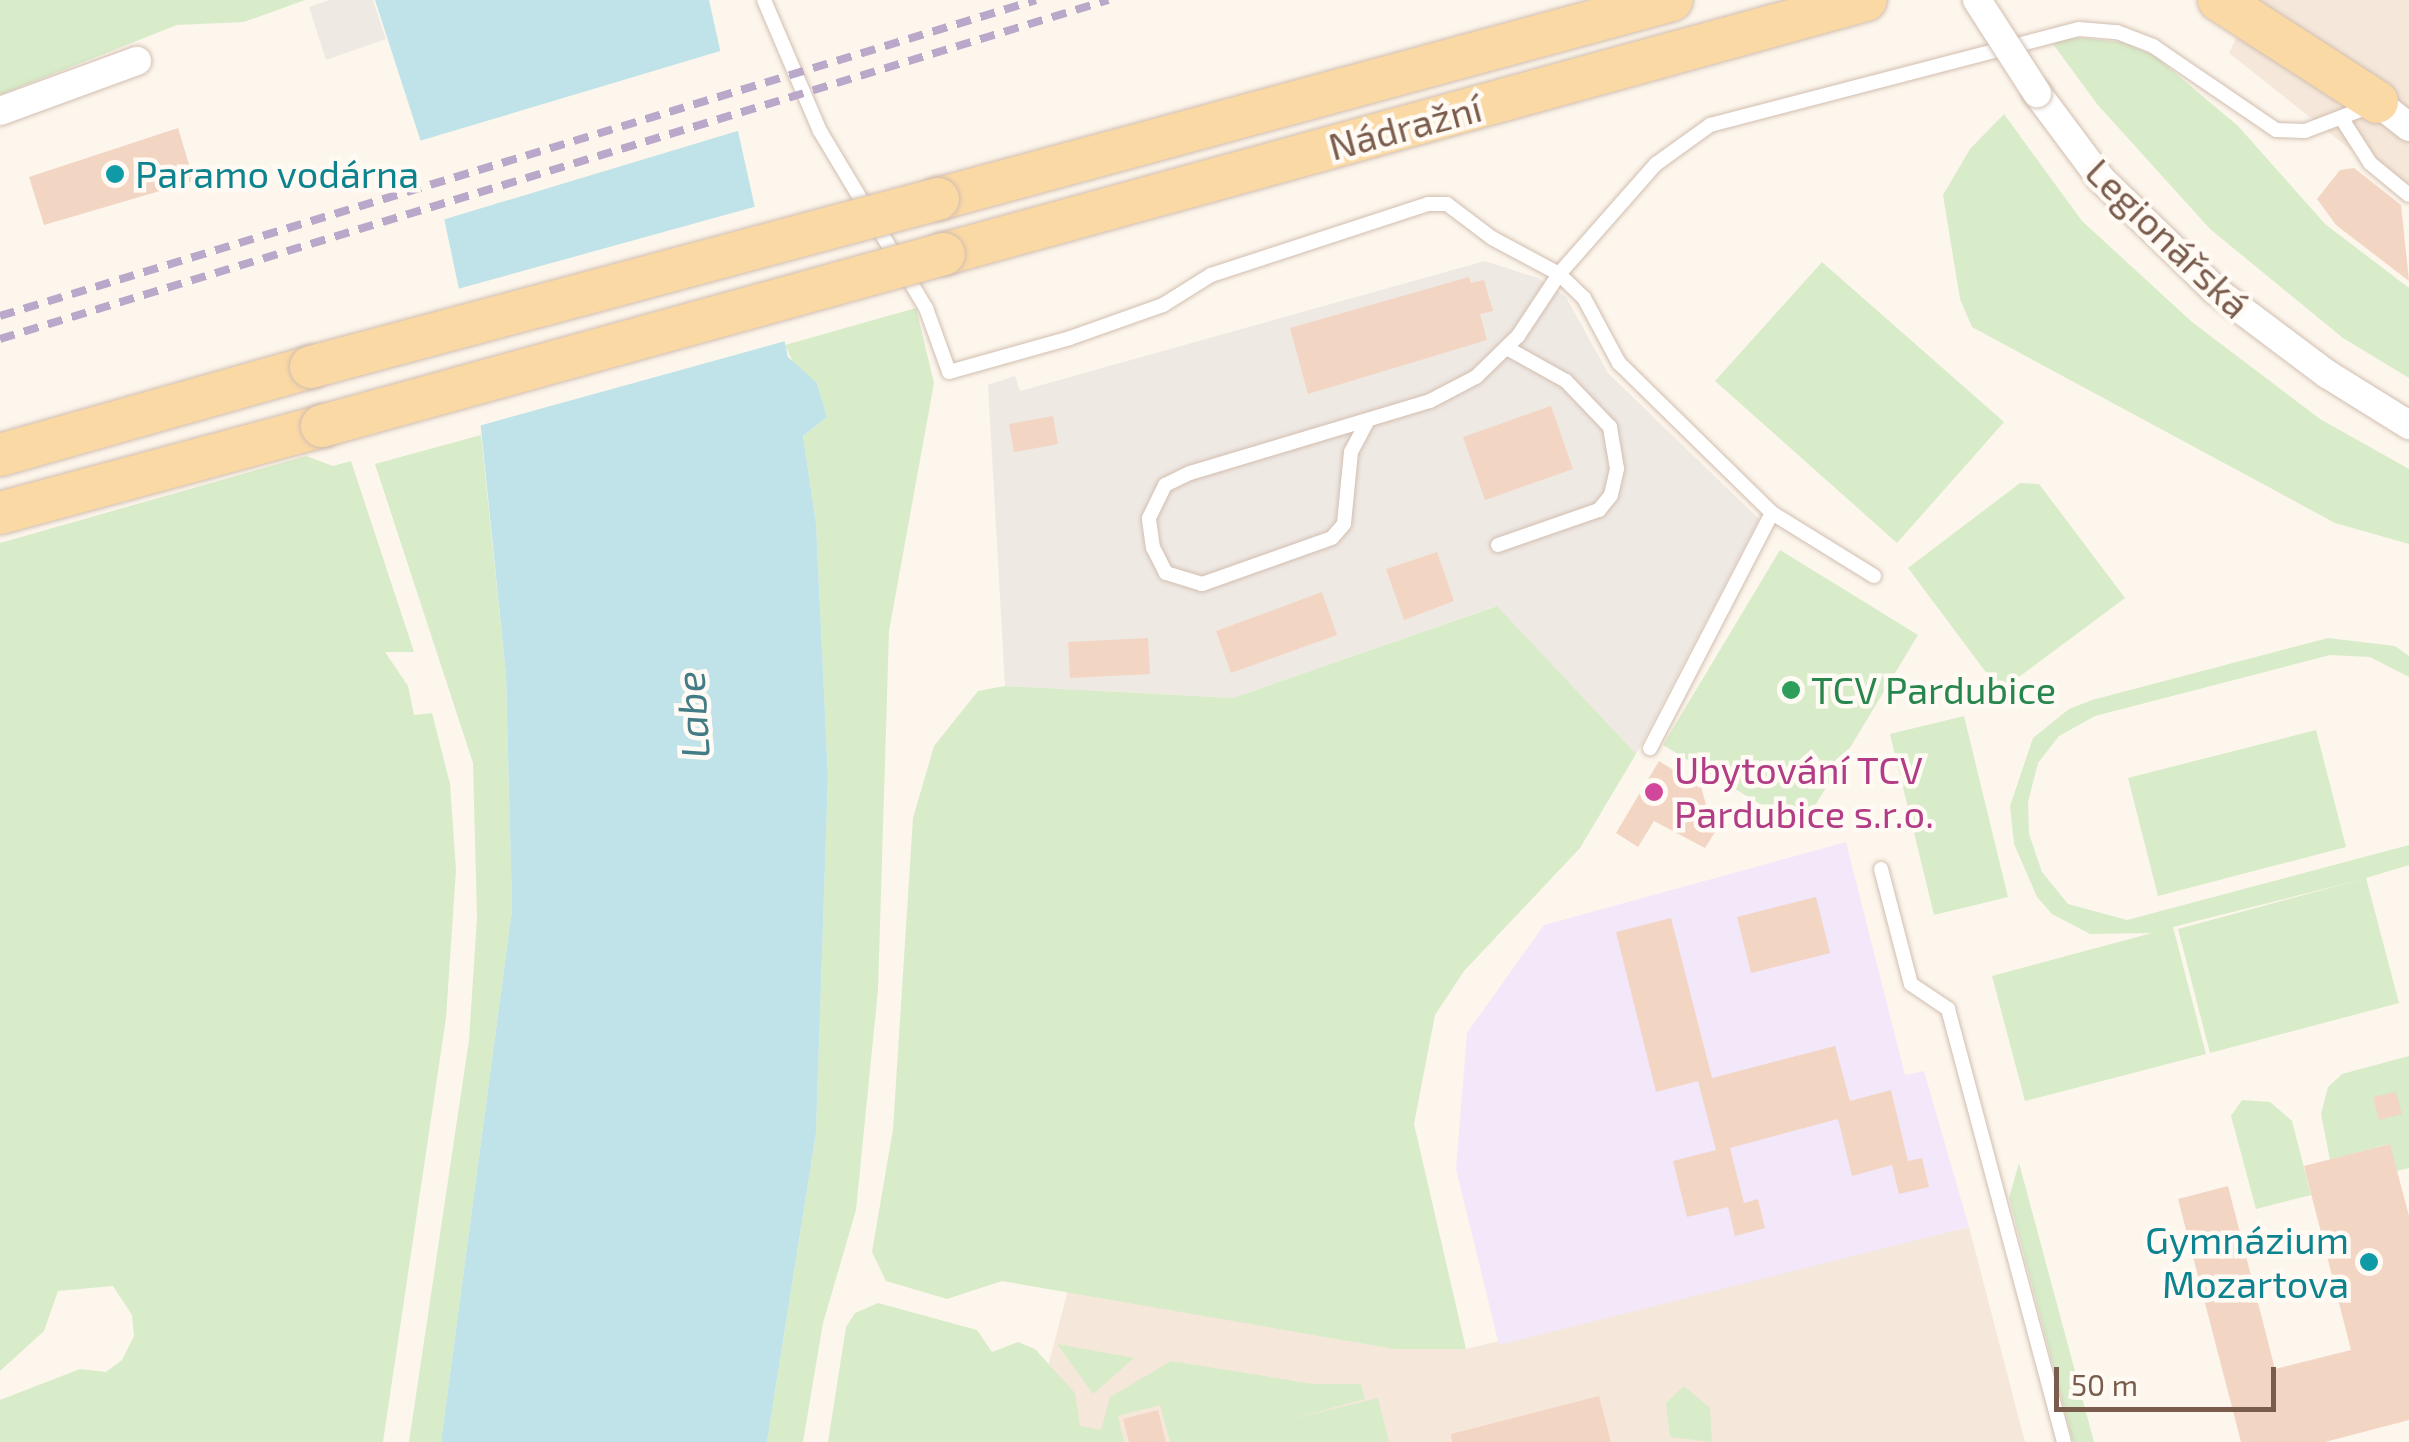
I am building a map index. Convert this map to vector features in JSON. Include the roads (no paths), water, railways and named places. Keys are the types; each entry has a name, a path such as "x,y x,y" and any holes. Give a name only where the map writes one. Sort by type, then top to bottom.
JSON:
{"main road":[{"name":"Nádražní","path":"0,454 1672,0"},
{"name":"Nádražní","path":"0,514 1866,0"},
{"path":"2219,0 2376,116"},
{"path":"2279,0 2376,116"}],"street":[{"name":"Legionářská","path":"1976,0 2101,179 2193,270 2272,335 2409,425"},
{"path":"0,111 137,61"}],"lane":[{"path":"764,0 820,131 926,308 949,372 1070,338 1163,304 1211,275 1428,204 1448,204 1492,238 1559,274 1584,298 1619,363 1772,512 1874,576"},
{"path":"1368,420 1351,452 1344,524 1332,538 1202,584 1166,573 1153,548 1149,518 1165,485 1455,389 1507,348 1559,274 1656,164 1710,125 2057,31 2117,32 2153,46 2246,115 2276,130 2305,132 2376,116 2370,163 2409,196"},
{"path":"1498,545 1599,510 1611,495 1617,468 1610,426 1566,380 1507,348"},
{"path":"1650,748 1772,512"},
{"path":"1882,869 1911,984 1948,1009 2064,1442"}],"water":[{"name":"Labe","path":"375,0 709,0 788,357 817,383 827,417 803,436 816,523 828,776 816,1133 767,1442 441,1442 512,910 506,675 474,360 441,204"}],"railway":[{"path":"0,316 1036,0"},
{"path":"0,339 1108,0"}],"place":[{"name":"Paramo vodárna","path":"115,174"},
{"name":"TCV Pardubice","path":"1791,690"},
{"name":"Ubytování TCV Pardubice s.r.o.","path":"1654,792"},
{"name":"Gymnázium Mozartova","path":"2369,1262"}]}
